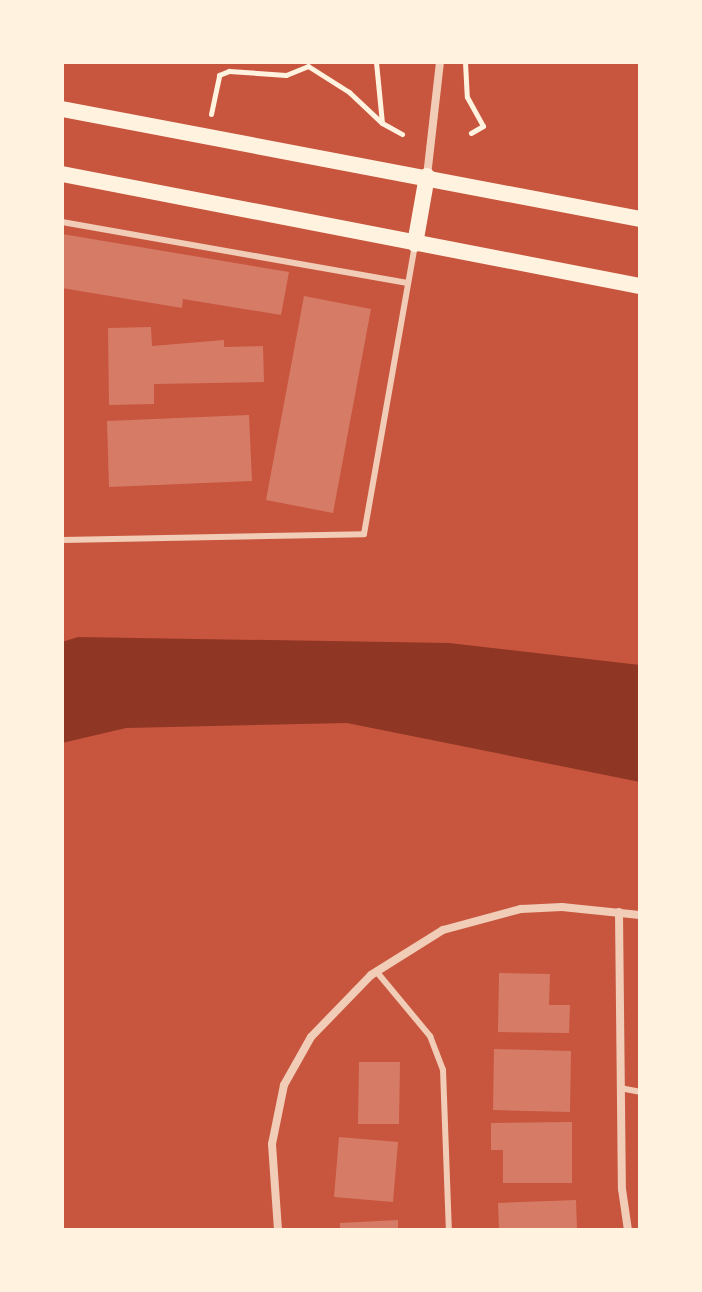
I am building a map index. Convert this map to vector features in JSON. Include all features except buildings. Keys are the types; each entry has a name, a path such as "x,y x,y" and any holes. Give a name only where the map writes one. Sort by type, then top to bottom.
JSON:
{"main road":[{"path":"62,109 427,176 640,219"},
{"path":"62,174 640,286"},
{"path":"415,244 427,176"}],"street":[{"path":"427,176 440,62"},
{"path":"278,1230 272,1144 284,1085 311,1037 376,971 443,930 484,917 562,907 640,915"},
{"path":"619,912 620,1088 628,1230"}],"lane":[{"path":"62,222 408,283"},
{"path":"62,540 364,534 415,244"},
{"path":"376,971 430,1036 443,1070 449,1230"},
{"path":"620,1088 640,1092"}],"path":[{"path":"300,62 349,92 382,123 402,134"},
{"path":"376,62 382,123"},
{"path":"465,62 467,97 483,126 471,133"},
{"path":"211,114 219,75 229,71 286,75 308,66"}],"shaded area":[{"path":"78,637 449,643 640,665 640,782 347,723 126,728 62,743 62,642"}]}
